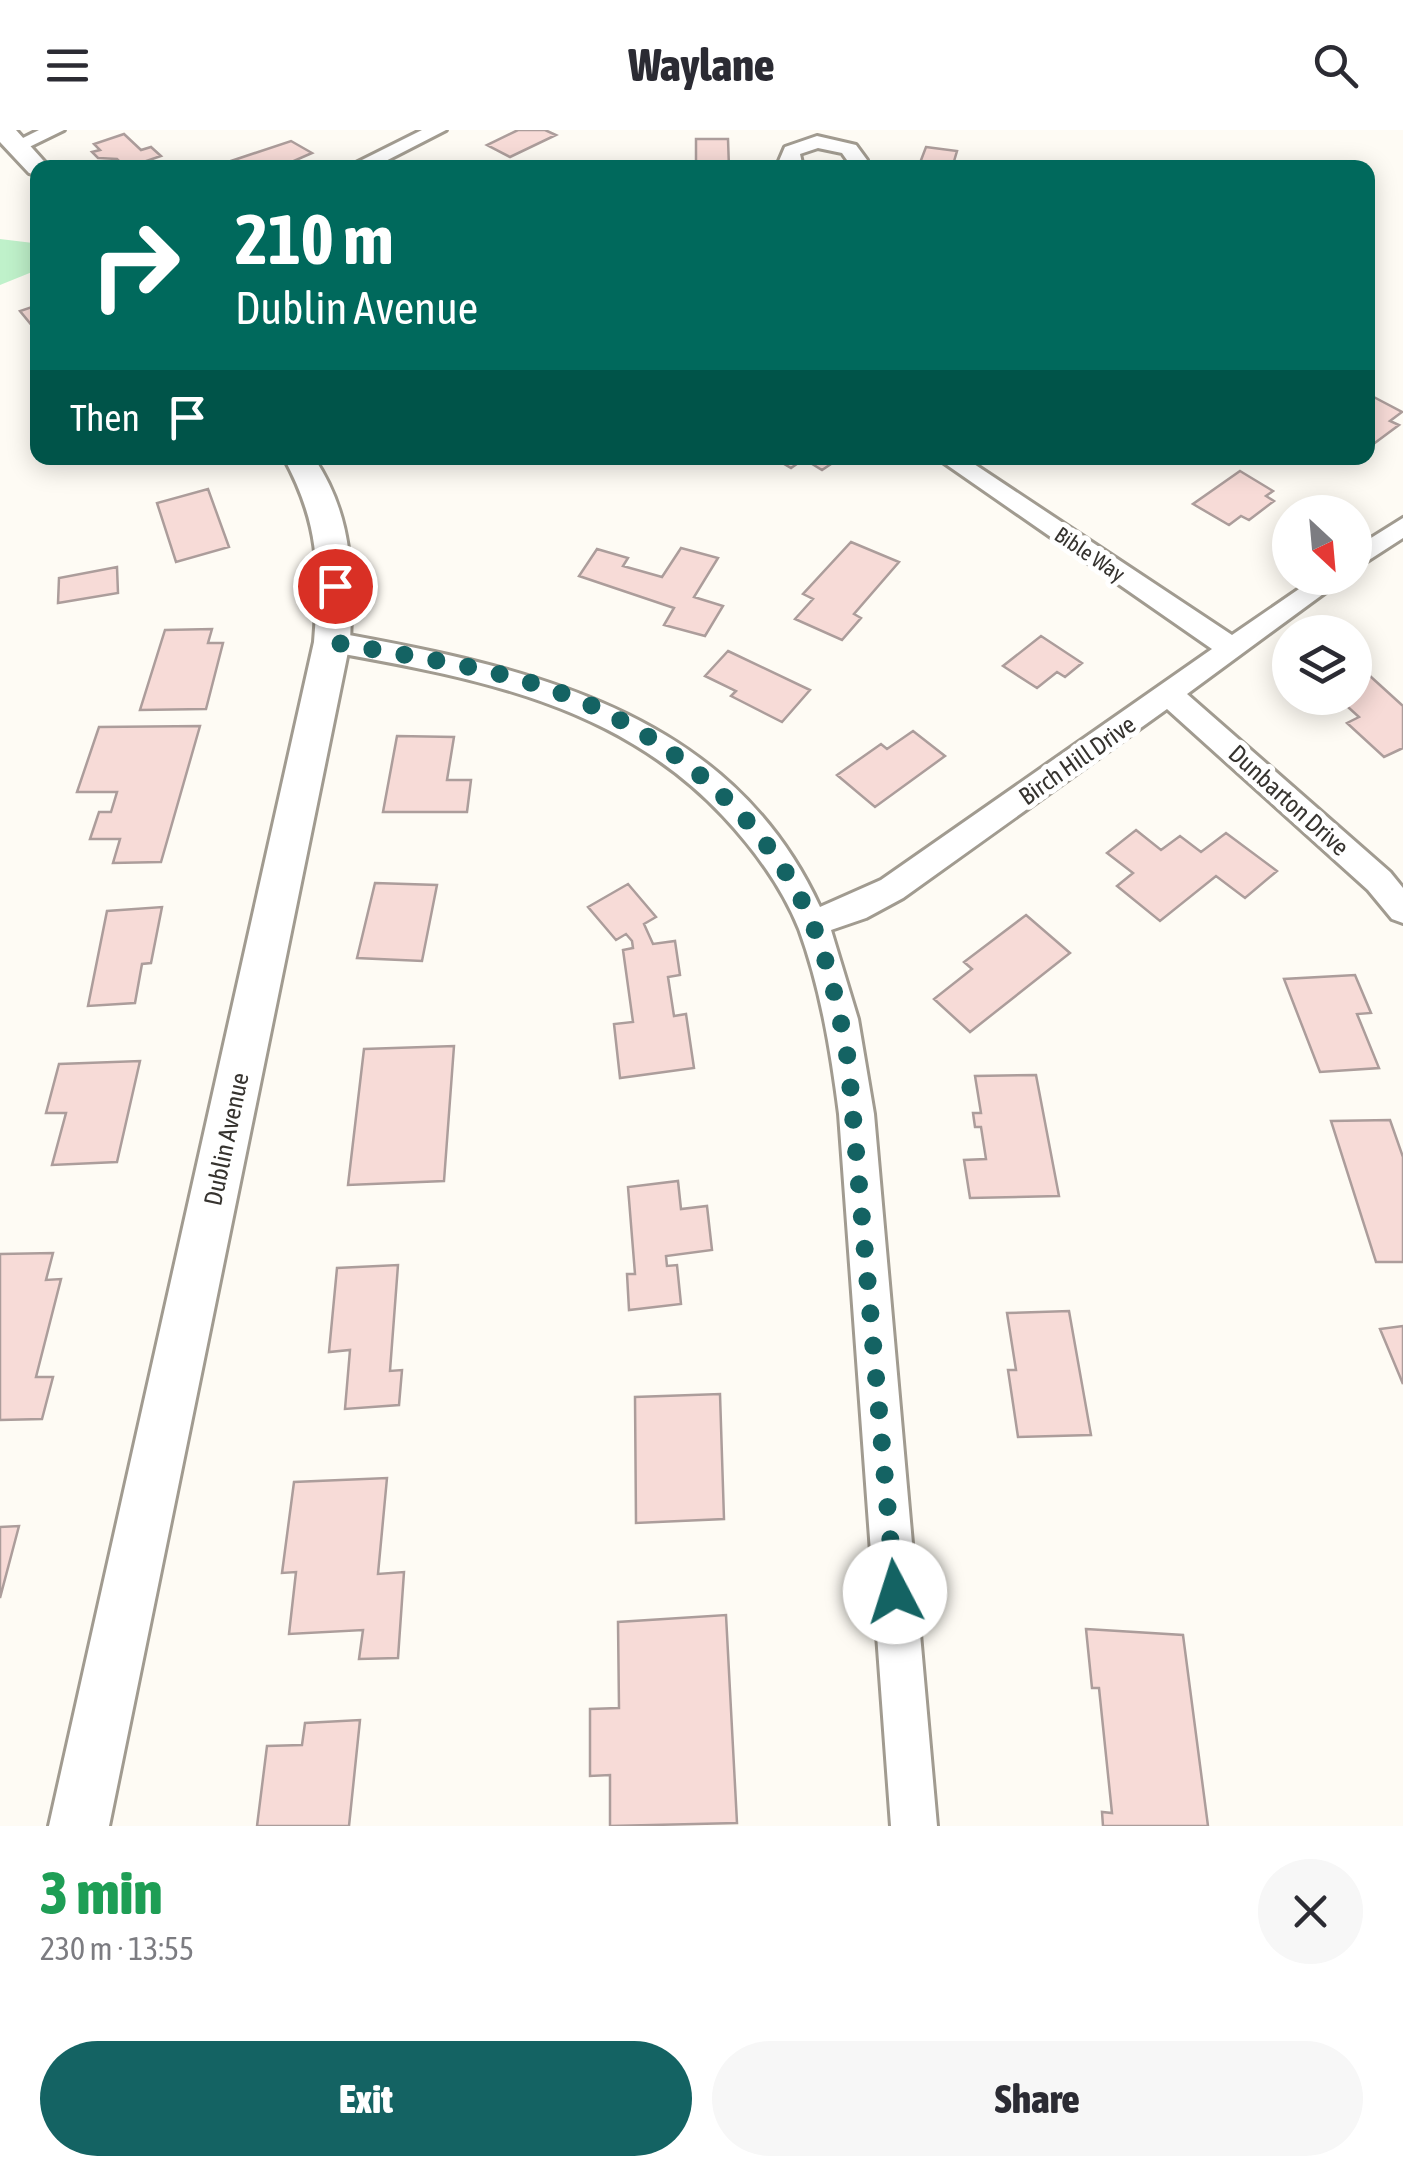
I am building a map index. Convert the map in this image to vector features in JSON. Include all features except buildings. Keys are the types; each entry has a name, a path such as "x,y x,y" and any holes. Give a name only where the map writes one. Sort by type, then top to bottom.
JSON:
{"street":[{"path":"9,138 55,130"},
{"path":"372,160 437,130"},
{"path":"9,138 30,160"},
{"path":"789,160 792,151 817,142 848,149 856,160"},
{"name":"Dublin Avenue","path":"80,1826 332,642 336,558 333,528 321,492 304,465"},
{"name":"Bible Way","path":"959,465 1232,650"},
{"path":"1372,548 1403,526"},
{"name":"Birch Hill Drive","path":"812,924 856,909 892,889 1308,595"},
{"path":"332,642 494,672 557,691 648,737 715,790 750,826 783,871 812,924 836,992 860,1162 914,1826"},
{"name":"Dunbarton Drive","path":"1170,695 1365,868 1403,910"}],"green space":[{"path":"0,239 30,243 30,273 0,285"}],"route":[{"path":"335,586 332,642 494,672 557,691 648,737 715,790 750,826 798,897 836,992 848,1060 895,1592"}]}
